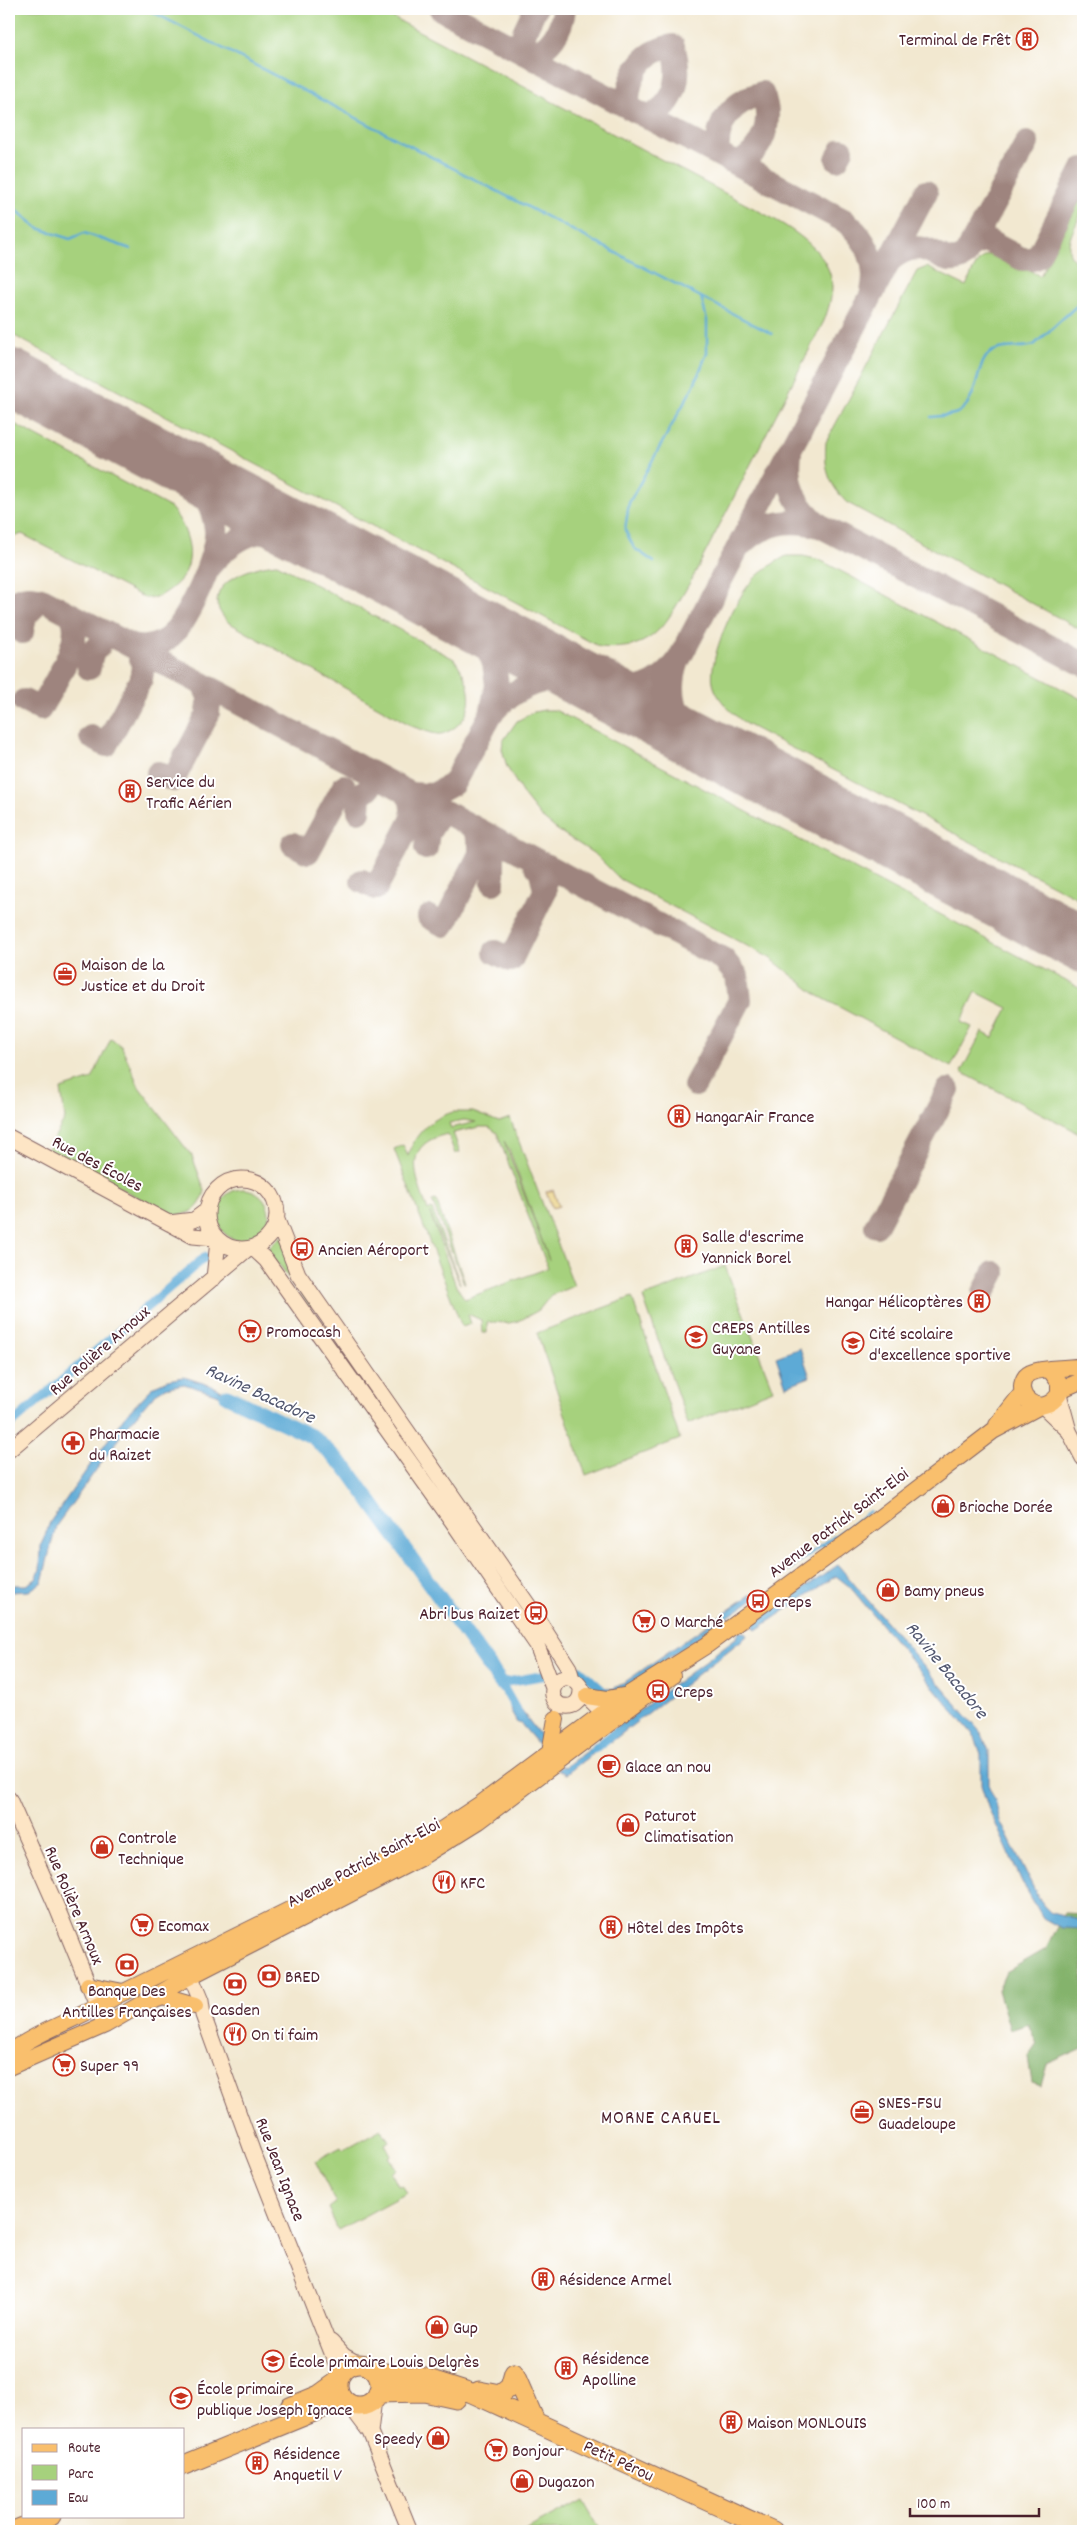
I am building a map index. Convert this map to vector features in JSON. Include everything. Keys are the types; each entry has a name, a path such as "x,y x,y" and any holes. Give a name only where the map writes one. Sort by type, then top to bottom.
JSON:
{"highway":[{"path":"185,2465 342,2390 350,2365 357,2363 369,2366 376,2372 380,2383 376,2396 363,2406 342,2390"},
{"name":"Petit Pérou","path":"376,2372 425,2378 472,2393 535,2420 773,2531"},
{"path":"425,2378 500,2395 510,2387 514,2373 535,2420"},
{"path":"185,2451 307,2401 342,2390"},
{"name":"Petit Pérou","path":"376,2396 424,2392 451,2397 480,2407 749,2531"},
{"path":"9,2520 22,2515"},
{"path":"13,2531 47,2518"}],"main road":[{"name":"Rue des Écoles","path":"9,1137 194,1236 216,1240"},
{"path":"169,1223 194,1220 206,1211 212,1193 221,1185 232,1180 248,1179 264,1186 273,1198 277,1208 277,1220 274,1230 267,1240 249,1250"},
{"path":"206,1211 216,1240 214,1278"},
{"path":"277,1220 298,1274 534,1613 576,1682 602,1712 605,1718 600,1731"},
{"path":"216,1240 249,1250 266,1260 452,1521 537,1645 551,1686 556,1719 567,1747"},
{"name":"Rue Rolière Arnoux","path":"9,1450 249,1250"},
{"path":"1069,1431 1042,1406 1028,1400 1023,1392 1023,1383 1030,1372 1038,1369 1050,1370 1083,1366"},
{"path":"1050,1370 1058,1378 1059,1392 1069,1431 1083,1458"},
{"path":"1042,1406 1054,1401 1059,1392 1083,1380"},
{"name":"Avenue Patrick Saint-Eloi","path":"993,1430 1023,1392"},
{"name":"Avenue Patrick Saint-Eloi","path":"9,2053 98,2008 124,1992 184,1971 418,1859 479,1821 567,1747 602,1712 707,1645 993,1430 1042,1406"},
{"name":"Avenue Patrick Saint-Eloi","path":"9,2067 105,2025 184,1971 414,1848 482,1803 550,1753 600,1731 688,1664 707,1645"},
{"path":"551,1686 560,1680 576,1682 608,1699 626,1696"},
{"path":"551,1686 564,1707 572,1706 580,1698 576,1682"},
{"path":"550,1753 556,1719"},
{"name":"Rue Rolière Arnoux","path":"9,1799 105,2025"},
{"name":"Rue Jean Ignace","path":"184,1971 253,2153 326,2336 342,2390 370,2432"},
{"path":"88,1984 124,1992"},
{"path":"131,2009 163,1997 199,2010"},
{"name":"Rue Jean Ignace","path":"326,2336 344,2356 357,2363"},
{"path":"376,2396 370,2432 410,2531"}],"green space":[{"path":"9,9 377,9 772,218 792,230 811,246 820,255 830,275 831,295 824,321 692,579 667,621 658,631 634,645 619,648 600,647 9,333"},
{"path":"1083,195 1083,207 1069,246 1070,254 1074,261 1083,268 1083,631 846,502 835,488 829,475 826,460 826,442 917,271 927,267 966,286 979,261 988,255 995,255 1011,260 1040,276"},
{"path":"9,421 171,508 183,527 189,548 187,569 181,579 163,594 157,597 145,598 22,534 9,539"},
{"path":"786,556 803,556 820,560 1083,700 1083,901 746,724 726,706 718,695 713,683 715,659 724,629 738,601 752,581 764,570"},
{"path":"277,564 454,659 468,685 469,704 467,713 462,721 452,729 441,734 431,733 414,727 228,622 219,610 217,599 221,589 240,574 252,569"},
{"path":"555,710 1083,990 1083,1135 961,1072 982,1032 993,1038 1008,1008 976,992 961,1022 972,1027 951,1067 817,995 770,958 620,879 596,855 556,829 540,816 524,796 507,767 502,749 503,741 517,721 534,712"},
{"path":"111,1038 122,1047 139,1087 192,1156 205,1191 201,1202 190,1212 174,1215 46,1152 65,1119 61,1089 92,1079"},
{"path":"453,1112 473,1112 499,1122 510,1118 574,1286 551,1295 539,1310 519,1321 509,1323 487,1322 487,1333 482,1333 481,1320 468,1314 471,1324 462,1327 394,1149 403,1145 408,1156 415,1140 424,1128","holes":["464,1120 476,1122 451,1128 449,1123","479,1127 489,1127 497,1133 548,1268 465,1299 456,1286 430,1213 460,1284 432,1209 428,1211 416,1174 417,1154 423,1145 433,1139 448,1134 455,1154 460,1152 453,1133","504,1141 510,1152 549,1260"]},
{"path":"238,1189 248,1189 262,1196 269,1210 269,1220 262,1234 248,1241 238,1241 228,1237 221,1230 217,1220 217,1210 221,1200 228,1193"},
{"path":"436,1200 465,1283 432,1201"},
{"path":"281,1236 313,1307 311,1308 281,1267 265,1252"},
{"path":"725,1266 773,1390 688,1424 643,1297"},
{"path":"632,1297 680,1439 586,1475 537,1333"},
{"path":"1064,1913 1083,1914 1083,2048 1047,2064 1041,2086 1032,2083 1028,2057 1037,2044 1028,2024 1010,2030 998,1990 1006,1972 1046,1949"},
{"path":"381,2129 389,2141 385,2144 391,2155 388,2157 396,2168 391,2172 398,2186 402,2185 407,2193 338,2230 328,2208 336,2202 315,2161 341,2147 343,2150"},
{"path":"583,2500 601,2531 525,2531"}],"sand":[{"path":"553,1190 559,1206 552,1208 546,1192"}],"water":[{"path":"800,1348 810,1377 786,1386 776,1357"},
{"path":"184,1377 212,1386 244,1403 184,1384 165,1388 154,1395 129,1424 56,1526 42,1582 29,1591 9,1592 9,1585 26,1585 36,1579 40,1569 41,1546 50,1522 124,1417 154,1386 168,1380"},
{"path":"838,1565 982,1734 989,1751 989,1787 995,1800 1000,1821 1034,1889 1043,1905 1051,1913 1083,1921 1083,1929 1061,1928 1043,1918 1022,1882 988,1807 981,1785 981,1754 975,1737 850,1587 836,1576 756,1630 754,1623"},
{"path":"756,1591 755,1598 618,1693 600,1693 592,1683 597,1680 603,1687 612,1689 622,1684"},
{"path":"739,1631 747,1636 611,1742 607,1735 737,1637"},
{"path":"517,1705 547,1744 543,1750 521,1724 517,1723 510,1709"},
{"path":"600,1741 604,1745 566,1774 557,1770 562,1766 565,1767"}],"waterway":[{"path":"147,9 772,334"},
{"path":"9,204 38,228 70,239 84,233 131,249"},
{"path":"654,562 634,548 625,530 629,503 694,385 707,353 707,320 701,297"},
{"path":"931,417 954,414 965,407 970,400 983,363 993,351 1002,348 1034,345 1083,300"},
{"path":"9,1426 205,1257"},
{"name":"Ravine Bacadore","path":"227,1396 313,1437 347,1469 501,1683"},
{"path":"823,1544 870,1511"},
{"path":"789,1570 823,1544 827,1550"},
{"path":"568,1672 580,1670 602,1690"},
{"path":"519,1715 501,1683 552,1674"},
{"name":"Ravine Bacadore","path":"594,1749 617,1731"}],"taxiway":[{"path":"441,9 845,221 859,236 869,252 874,271 872,291"},
{"path":"525,53 524,32 535,9"},
{"path":"530,56 543,48 554,37 561,24 564,9"},
{"path":"628,107 630,86 638,67 652,53 673,46 677,67 675,87 666,105 648,118"},
{"path":"718,154 719,132 728,115 742,102 762,93 767,114 764,134 754,151 737,164"},
{"path":"890,260 904,251 915,248 924,249 948,260 956,260 965,256 1027,143"},
{"path":"837,159 842,150"},
{"path":"974,244 986,240 1022,259 1034,259 1038,256 1083,169"},
{"path":"703,743 686,726 676,706 673,685 678,661 926,192"},
{"path":"790,454 790,476 795,495 806,512 822,527 1083,664"},
{"path":"131,646 154,646 163,642 175,631 200,588 216,540 214,519 207,501 196,484 174,464"},
{"path":"743,543 761,530 780,523 790,522 822,527"},
{"path":"211,564 232,544 254,534 266,531 279,531 307,536"},
{"path":"9,607 17,600 25,597 44,600 723,959 737,976 740,1000 695,1085"},
{"path":"22,632 25,616 32,609"},
{"path":"24,701 40,709 59,675 66,662 74,637 74,625 71,615"},
{"path":"410,794 433,795 453,784 491,714 497,685 494,663 484,640 466,619"},
{"path":"89,668 92,653 99,646"},
{"path":"91,737 106,745 141,679 143,666 138,650"},
{"path":"491,714 515,693 544,681 565,680 610,691 632,691 653,684 662,678 678,661"},
{"path":"158,773 173,780 208,714 209,697 203,684"},
{"path":"293,844 308,852 344,786"},
{"path":"359,811 360,795 369,788"},
{"path":"362,881 376,888 413,818 411,800 404,790"},
{"path":"426,848 428,833 435,822"},
{"path":"429,917 444,925 480,854 480,842 473,827"},
{"path":"493,854 493,883"},
{"path":"495,952 511,960 545,891 541,872 530,857"},
{"path":"876,1226 948,1090"},
{"path":"984,1292 994,1273"}],"runway":[{"path":"9,377 1083,944"}],"place":[{"name":"Terminal de Frêt","path":"1027,39"},
{"name":"Service du Trafic Aérien","path":"130,791"},
{"name":"Maison de la Justice et du Droit","path":"65,974"},
{"name":"HangarAir France","path":"679,1116"},
{"name":"Salle d'escrime Yannick Borel","path":"686,1246"},
{"name":"Ancien Aéroport","path":"302,1249"},
{"name":"Hangar Hélicoptères","path":"979,1301"},
{"name":"Promocash","path":"250,1331"},
{"name":"CREPS Antilles Guyane","path":"696,1337"},
{"name":"Cité scolaire d'excellence sportive","path":"853,1343"},
{"name":"Pharmacie du Raizet","path":"73,1443"},
{"name":"Brioche Dorée","path":"943,1506"},
{"name":"Bamy pneus","path":"888,1590"},
{"name":"creps","path":"758,1601"},
{"name":"Abri bus Raizet","path":"536,1613"},
{"name":"O Marché","path":"644,1621"},
{"name":"Creps","path":"658,1691"},
{"name":"Glace an nou","path":"609,1766"},
{"name":"Paturot Climatisation","path":"628,1825"},
{"name":"Controle Technique","path":"102,1847"},
{"name":"KFC","path":"444,1882"},
{"name":"Ecomax","path":"142,1925"},
{"name":"Hôtel des Impôts","path":"611,1927"},
{"name":"Banque Des Antilles Françaises","path":"127,1965"},
{"name":"BRED","path":"269,1976"},
{"name":"Casden","path":"235,1984"},
{"name":"On ti faim","path":"235,2034"},
{"name":"Super 99","path":"64,2065"},
{"name":"SNES-FSU Guadeloupe","path":"862,2112"},
{"name":"Résidence Armel","path":"543,2279"},
{"name":"Gup","path":"437,2327"},
{"name":"École primaire Louis Delgrès","path":"273,2361"},
{"name":"Résidence Apolline","path":"566,2368"},
{"name":"École primaire publique Joseph Ignace","path":"181,2398"},
{"name":"Maison MONLOUIS","path":"731,2422"},
{"name":"Speedy","path":"438,2438"},
{"name":"Bonjour","path":"496,2450"},
{"name":"Résidence Anquetil V","path":"257,2463"},
{"name":"Dugazon","path":"522,2481"}],"district":[{"name":"MORNE CARUEL","path":"661,2116"}]}
